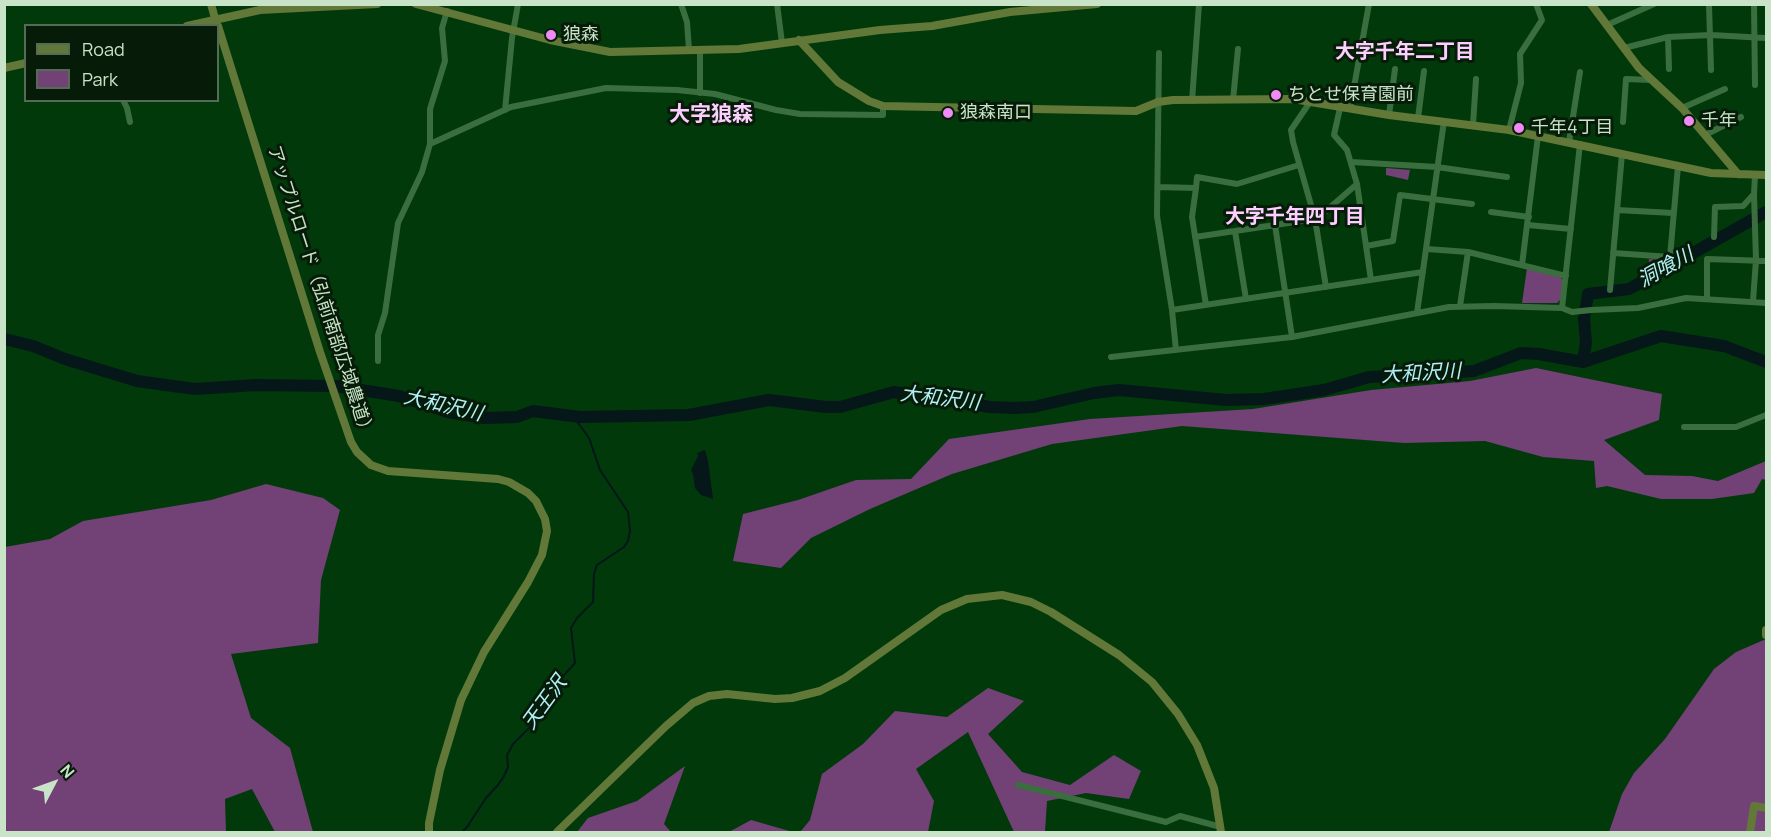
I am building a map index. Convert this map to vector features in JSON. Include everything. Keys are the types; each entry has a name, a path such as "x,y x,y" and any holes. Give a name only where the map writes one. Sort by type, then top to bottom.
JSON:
{"street":[{"name":"アップルロード（弘前南部広域農道）","path":"211,4 217,24"},
{"path":"217,24 260,10 377,4"},
{"path":"416,4 591,50 610,52 740,49 880,30 932,26 1011,12 1097,4"},
{"path":"505,110 512,38 518,4"},
{"path":"681,4 687,22 689,50"},
{"path":"777,4 782,43"},
{"path":"1191,101 1199,4"},
{"path":"1369,4 1345,109 1334,135 1347,150 1357,184 1371,280"},
{"path":"1509,130 1521,83 1520,54 1542,20 1536,4"},
{"path":"1591,4 1651,80 1682,108 1738,174"},
{"path":"1709,4 1711,70"},
{"path":"1754,4 1755,85"},
{"path":"1606,25 1649,6"},
{"path":"378,361 378,335 385,313 398,223 422,172 430,144 430,109 445,61 442,28 447,11"},
{"name":"アップルロード（弘前南部広域農道）","path":"219,30 340,414 351,442 362,458 371,465 398,472 487,478 509,482 528,493 536,501 545,519 547,531 542,555 528,582 484,652 461,700 440,770 429,832"},
{"path":"1624,48 1668,37 1711,35 1767,38"},
{"path":"1668,37 1669,69"},
{"path":"800,40 838,82 869,101 883,106 1136,111 1158,102 1293,99 1345,109 1509,130 1711,173 1767,175"},
{"path":"1233,100 1238,49"},
{"path":"700,50 700,93"},
{"path":"1159,53 1157,216 1176,351"},
{"path":"4,68 24,63"},
{"path":"1389,115 1395,69"},
{"path":"1418,118 1424,71"},
{"path":"1569,142 1580,72"},
{"path":"1473,125 1476,79"},
{"path":"1623,122 1626,79 1651,80"},
{"path":"430,144 511,107 606,88 700,93 732,98 776,111 800,114 883,115 883,106"},
{"path":"1682,108 1725,89"},
{"path":"124,102 130,122"},
{"path":"1310,102 1291,130 1315,219 1326,286"},
{"path":"1705,135 1741,117"},
{"path":"1417,313 1444,121"},
{"path":"1522,265 1538,136"},
{"path":"1562,308 1580,144"},
{"path":"1610,290 1622,154"},
{"path":"1351,162 1437,166 1507,177"},
{"path":"1206,305 1192,217 1197,177 1237,184 1299,165"},
{"path":"1613,253 1670,257 1678,166"},
{"path":"1754,301 1755,175"},
{"path":"1195,237 1315,219 1357,184"},
{"path":"1158,188 1196,188"},
{"path":"1714,237 1715,207 1743,206 1754,194"},
{"path":"1366,246 1393,241 1401,195 1472,204"},
{"path":"1617,210 1673,213"},
{"path":"1491,212 1529,217"},
{"path":"1275,225 1292,337"},
{"path":"1528,225 1570,229"},
{"path":"1235,231 1246,299"},
{"path":"1426,249 1468,252 1566,276"},
{"path":"1460,306 1468,252"},
{"path":"1707,298 1707,259 1767,261"},
{"path":"1172,310 1424,272"},
{"path":"1111,357 1292,337 1460,306 1562,308 1572,312 1638,308 1686,298 1767,303"},
{"path":"1684,427 1736,427 1767,415"},
{"path":"557,832 666,726 693,703 709,696 727,694 775,699 792,698 820,691 845,678 941,610 967,599 986,596 1002,596 1031,602 1051,612 1119,655 1152,682 1178,714 1197,745 1214,788 1221,830 1180,816 1166,822 1018,785"},
{"path":"1767,630 1767,635"},
{"path":"1750,832 1754,806 1767,808"}],"green space":[{"path":"1386,168 1410,170 1408,180 1386,175"},
{"path":"1649,259 1665,260 1665,268 1648,276"},
{"path":"1527,268 1560,277 1563,280 1561,299 1557,303 1522,303"},
{"path":"1536,368 1662,394 1659,420 1604,440 1645,475 1692,476 1718,481 1766,461 1766,480 1762,479 1754,493 1712,499 1661,499 1607,486 1596,488 1594,461 1543,457 1485,441 1404,443 1182,426 1052,444 952,474 870,509 811,538 781,568 733,561 743,514 798,500 856,480 911,479 949,439 1090,419 1253,409 1371,390 1470,381"},
{"path":"266,484 323,498 340,510 321,580 318,643 231,654 251,718 290,748 313,832 275,832 252,789 225,799 226,832 5,832 5,547 50,539 83,521 211,500"},
{"path":"1766,639 1766,832 1609,832 1622,794 1634,773 1665,739 1714,669 1736,652"},
{"path":"988,688 1024,701 988,734 1022,772 1070,785 1114,755 1141,771 1129,799 1086,793 1047,801 1045,832 1014,832 968,732 916,769 934,801 928,832 800,832 810,820 822,774 863,744 895,711 947,717"},
{"path":"685,766 664,824 671,832 577,832 588,818 637,801"},
{"path":"751,820 793,832 729,832"}],"shaded area":[{"path":"705,450 713,499 701,495 695,488 691,470 698,456 697,453"}],"waterway":[{"name":"洞喰川","path":"1583,362 1586,342 1584,319 1588,294 1629,289 1766,212"},
{"name":"大和沢川","path":"4,339 33,346 65,359 137,381 195,389 256,385 336,386 399,396 448,412 484,418 517,417 533,411 580,417 689,415 769,400 840,407 894,392 990,407 1015,408 1033,407 1094,393 1119,390 1226,400 1264,399 1324,390 1369,377 1474,371 1521,353 1583,362 1661,336 1724,346 1766,362"},
{"name":"天王沢","path":"462,832 504,776 508,767 507,755 513,744 537,720 556,684 575,663 571,628 577,618 593,602 594,574 597,565 624,547 628,541 630,531 628,512 600,470 589,438 573,416"}],"place":[{"name":"狼森","path":"551,35"},
{"name":"ちとせ保育園前","path":"1276,95"},
{"name":"狼森南口","path":"948,113"},
{"name":"千年","path":"1689,121"},
{"name":"千年4丁目","path":"1519,128"}],"district":[{"name":"大字千年二丁目","path":"1405,52"},
{"name":"大字狼森","path":"711,115"},
{"name":"大字千年四丁目","path":"1295,217"}]}
